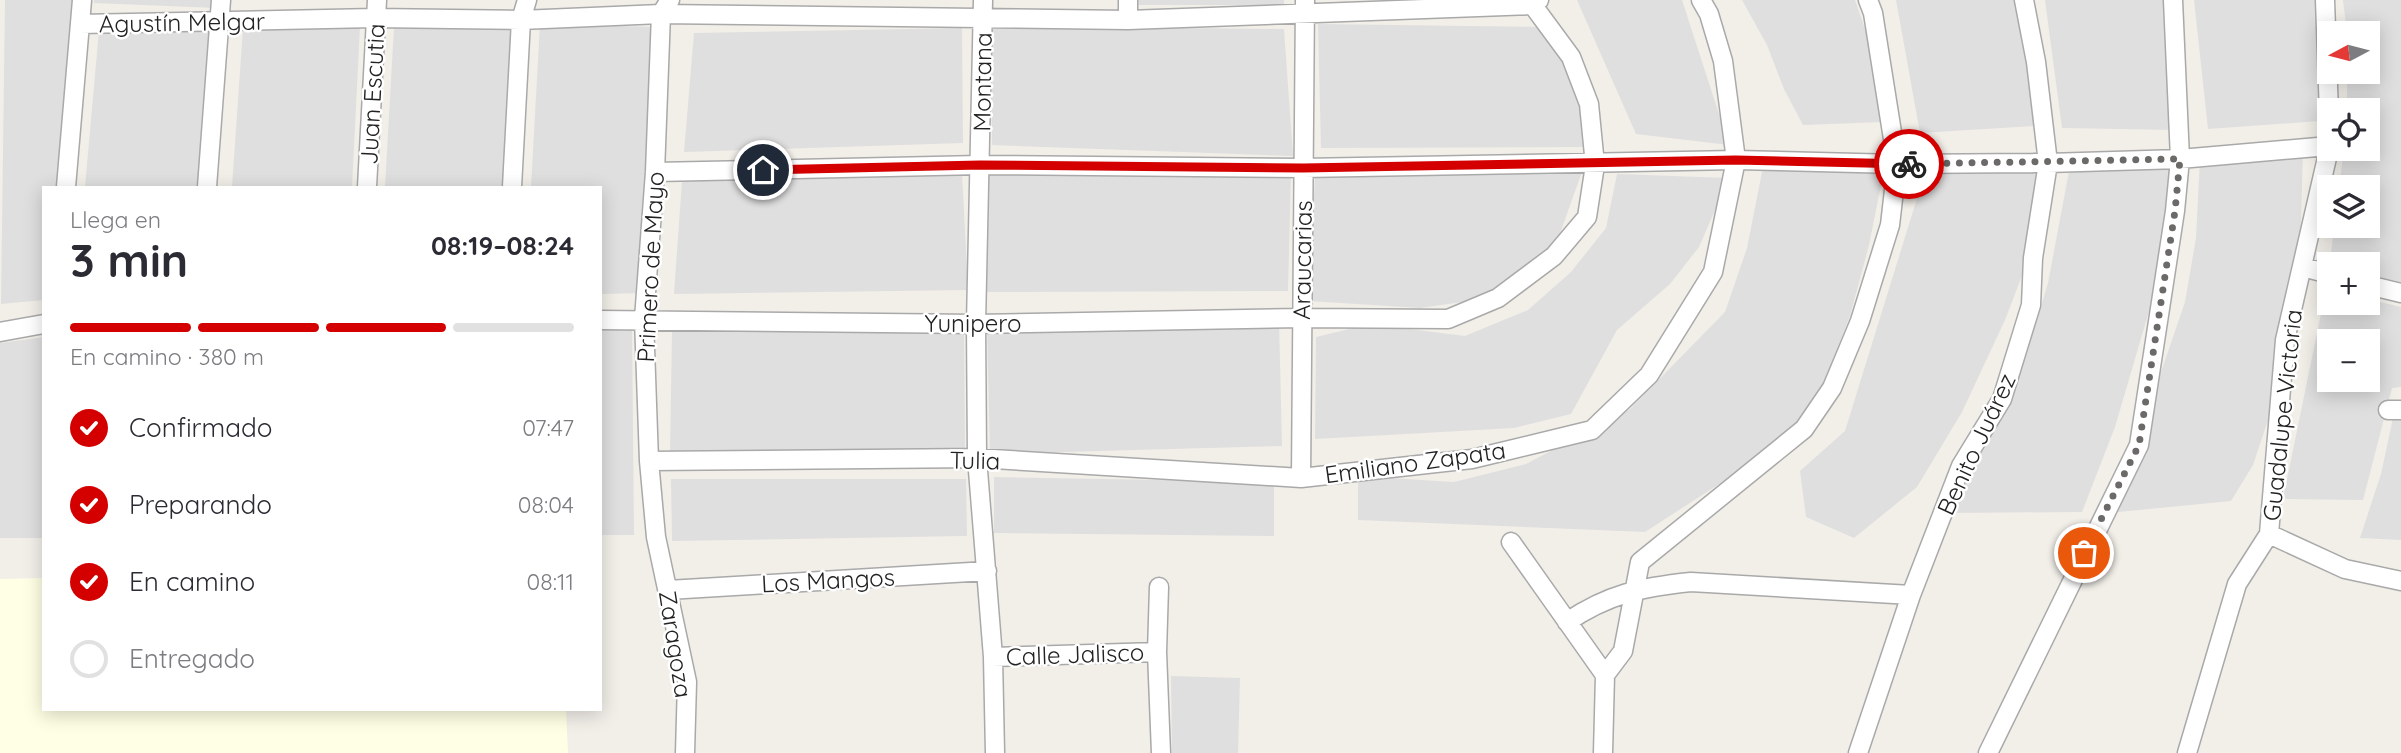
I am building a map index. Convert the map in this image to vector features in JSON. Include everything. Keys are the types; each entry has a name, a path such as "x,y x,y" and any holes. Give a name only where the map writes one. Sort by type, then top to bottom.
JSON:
{"street":[{"path":"66,186 82,0"},
{"path":"208,186 221,0"},
{"path":"512,186 521,20 527,0"},
{"name":"Montana","path":"983,0 976,324 977,458 993,657 995,753"},
{"path":"1128,0 1128,20"},
{"name":"Emiliano Zapata","path":"1301,478 1472,459 1592,430 1649,376 1713,272 1736,160 1723,61 1709,14 1701,0"},
{"path":"1603,753 1605,675 1623,651 1640,562 1804,429 1832,388 1860,321 1890,225 1897,164 1873,13 1868,0"},
{"name":"Benito Juárez","path":"1858,753 1911,595 1961,466 2002,399 2031,305 2033,258 2048,163 2036,62 2024,0"},
{"path":"1988,753 2139,445 2175,211 2180,159 2173,0"},
{"path":"2325,0 2328,98"},
{"name":"Agustín Melgar","path":"80,24 219,22 376,9 521,20 666,7 983,19 1128,20 1305,8 1533,2"},
{"name":"Yunipero","path":"602,320 976,324 1302,318 1448,319 1498,298 1554,256 1587,217 1595,164 1589,104 1571,57 1533,2"},
{"name":"Primero de Mayo","path":"656,537 649,461 644,319 666,7"},
{"name":"Araucarias","path":"1301,478 1305,8"},
{"name":"Juan Escutia","path":"367,186 376,9"},
{"path":"654,172 980,165 1303,168 1736,160 1897,164 2048,163 2180,159 2317,148"},
{"name":"Guadalupe Victoria","path":"2186,753 2237,584 2269,534 2286,340 2326,161"},
{"path":"2303,267 2317,271"},
{"path":"2380,288 2401,293"},
{"path":"0,332 42,324"},
{"name":"Tulia","path":"649,461 977,458 1301,478"},
{"path":"2269,534 2345,569 2401,581"},
{"name":"Zaragoza","path":"656,537 687,682 685,753"},
{"path":"1511,542 1605,675"},
{"name":"Los Mangos","path":"668,590 987,571"},
{"path":"1567,622 1605,599 1634,591 1691,582 1911,595"},
{"path":"1159,587 1157,652 1161,753"},
{"name":"Calle Jalisco","path":"993,657 1157,652"}],"shaded area":[{"path":"5,0 74,0 58,186 42,186 42,300 1,304"},
{"path":"94,0 216,0 216,8 94,3"},
{"path":"1130,0 1284,0 1284,5 1129,5"},
{"path":"1577,0 1682,0 1729,145 1636,134"},
{"path":"1742,0 1855,0 1876,61 1883,122 1803,125 1784,89 1767,45"},
{"path":"1896,0 2024,0 2035,126 1920,133"},
{"path":"2045,0 2167,0 2176,130 2062,128"},
{"path":"2194,0 2319,0 2317,84 2320,84 2317,121 2208,129"},
{"path":"2343,0 2401,0 2401,282 2380,277 2380,252 2331,252 2333,238 2380,238 2380,175 2341,175 2342,161 2380,161 2380,98 2347,98 2347,84 2380,84 2380,21 2346,21"},
{"path":"540,24 660,27 645,293 602,294 602,186 531,186"},
{"path":"1318,24 1541,27 1578,88 1587,147 1321,148"},
{"path":"360,26 352,186 232,186 243,28"},
{"path":"991,26 1284,29 1293,156 992,145"},
{"path":"394,27 512,27 504,186 385,186"},
{"path":"214,28 201,186 85,186 99,30"},
{"path":"962,28 963,143 684,152 694,33"},
{"path":"2303,152 2300,250 2273,405 2253,465 2231,501 2108,513 2129,486 2160,375 2185,302 2196,238 2200,159"},
{"path":"2176,163 2164,260 2115,427 2082,512 1949,513 2027,354 2048,283 2070,166"},
{"path":"1885,165 1869,245 1850,316 1816,402 1767,453 1645,532 1358,520 1358,476 1454,482 1526,464 1629,410 1725,312 1747,248 1763,167"},
{"path":"2044,165 2035,242 2005,320 1962,412 1917,487 1854,538 1806,517 1800,471 1845,431 1927,166"},
{"path":"984,169 1291,173 1288,291 985,292"},
{"path":"1583,169 1558,239 1496,290 1462,302 1420,308 1308,301 1315,178"},
{"path":"962,173 968,290 674,294 682,181"},
{"path":"1617,174 1729,178 1699,247 1670,284 1617,330 1571,414 1514,428 1315,439 1316,337 1370,324 1465,336 1528,310 1571,272 1606,228"},
{"path":"2380,302 2401,307 2401,387 2392,388 2363,500 2283,499 2317,333 2317,392 2380,392 2380,329 2318,329 2321,315 2380,315"},
{"path":"1279,320 1282,446 990,454 987,326"},
{"path":"632,326 634,535 602,535 602,327"},
{"path":"964,328 965,450 670,455 672,331"},
{"path":"42,337 42,538 0,538 0,343"},
{"path":"2394,413 2401,413 2401,540 2360,538 2381,474"},
{"path":"994,477 1274,482 1274,536 994,533"},
{"path":"671,479 966,479 967,536 672,541"},
{"path":"42,578 42,711 566,711 568,753 0,753 0,579"},
{"path":"1171,676 1240,678 1238,753 1172,753"}],"way so far":[{"path":"1909,164 2180,159 2175,211 2139,445 2084,553"}],"route":[{"path":"763,170 980,165 1303,168 1736,160 1909,164"}]}
